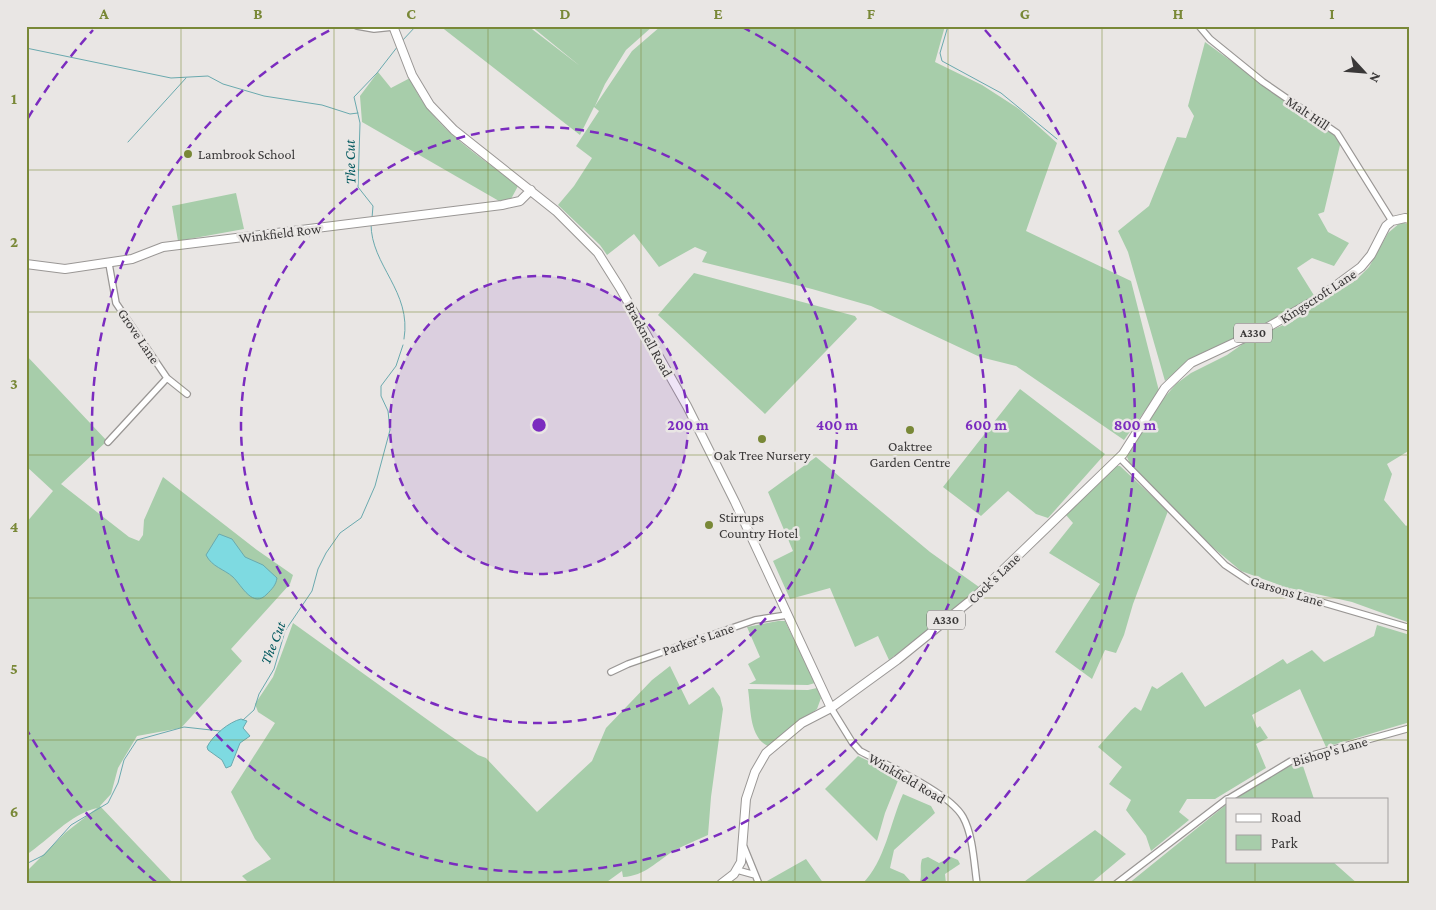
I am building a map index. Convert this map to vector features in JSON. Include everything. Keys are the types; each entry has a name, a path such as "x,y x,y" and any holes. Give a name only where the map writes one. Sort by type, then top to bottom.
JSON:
{"main road":[{"name":"Bracknell Road","path":"393,27 412,75 430,105 454,130 531,190 598,253 687,406 735,502 831,708"},
{"name":"Winkfield Row","path":"26,264 64,269 109,264 132,260 163,247 502,206 520,201 531,190"},
{"path":"1392,221 1404,218 1410,219"},
{"name":"Kingscroft Lane","path":"1121,456 1165,388 1176,376 1191,363 1284,318 1348,279 1372,255 1386,226 1392,221"},
{"name":"Cock's Lane","path":"831,708 897,660 976,596 1121,456"},
{"name":"A330","path":"737,870 741,862 744,846 746,799 755,772 766,753 802,723 831,708"},
{"path":"721,884 737,870"}],"street":[{"path":"357,26 374,29 393,27"},
{"name":"Malt Hill","path":"1199,26 1210,40 1263,82 1337,133 1392,221"},
{"name":"Grove Lane","path":"109,264 116,303 167,378 187,394"},
{"name":"Grove Lane","path":"108,442 167,378"},
{"name":"Garsons Lane","path":"1121,456 1225,565 1249,581 1410,628"},
{"name":"Parker's Lane","path":"611,672 628,664 755,620 787,615"},
{"name":"Winkfield Road","path":"831,708 852,742 860,751 934,791 959,810 966,827 977,884"},
{"name":"Bishop's Lane","path":"1230,798 1291,761 1410,728"},
{"name":"Bishop's Lane","path":"1116,884 1226,801"},
{"path":"744,846 759,884"},
{"path":"737,870 755,875"}],"green space":[{"path":"440,26 528,26 580,66 531,26 653,26 626,50 605,84 595,106 632,51 661,26 945,26 935,62 982,85 1019,109 1057,143 1026,231 1131,281 1159,391 1124,440 1016,366 980,357 871,306 812,289 702,262 707,252 695,247 659,267 634,234 607,255 600,245 558,205 574,186 592,158 576,146 599,111 594,107 580,135"},
{"path":"1205,42 1290,104 1334,133 1341,141 1324,212 1318,214 1328,232 1349,243 1334,266 1312,258 1297,268 1315,297 1285,318 1191,362 1165,381 1128,252 1118,231 1149,206 1177,137 1186,138 1194,116 1188,106"},
{"path":"378,72 391,88 410,78 418,95 442,125 518,186 511,199 499,201 362,122 360,96"},
{"path":"236,193 244,229 178,241 172,206"},
{"path":"1401,222 1410,225 1410,450 1387,464 1392,474 1384,500 1406,526 1410,523 1410,623 1352,602 1285,587 1241,571 1210,545 1130,464 1127,457 1158,405 1176,384 1191,373 1227,355 1247,341 1281,326 1356,280 1369,267 1388,233"},
{"path":"694,273 855,316 857,319 765,414 658,315"},
{"path":"26,355 107,441 61,484 129,537 139,541 143,535 144,520 163,477 257,550 293,575 290,584 231,649 242,661 181,728 137,736 118,768 111,794 100,806 174,884 26,884 26,872 65,833 97,808 77,816 26,855 26,523 53,491 26,466"},
{"path":"1020,389 1105,454 1048,518 1036,514 1008,491 981,516 943,487"},
{"path":"816,457 930,552 979,587 969,598 889,660 878,636 855,647 830,588 790,599 773,561 793,551 768,492"},
{"path":"1115,466 1120,466 1168,511 1116,653 1105,650 1092,679 1055,652 1100,584 1049,553 1073,523 1066,515"},
{"path":"785,621 815,683 808,685 749,684 756,680 748,664 760,657 747,627"},
{"path":"293,623 439,728 478,755 486,758 537,812 592,761 606,728 652,680 670,666 689,705 713,687 720,697 723,709 711,797 708,835 675,850 638,874 623,877 622,871 604,884 250,884 242,876 271,859 255,839 231,792 275,723 258,712 255,704 273,677"},
{"path":"1377,625 1410,635 1410,722 1326,747 1300,689 1252,715 1257,728 1260,726 1268,738 1256,744 1266,768 1215,799 1187,799 1179,812 1189,820 1151,851 1146,836 1126,810 1131,800 1109,784 1122,767 1098,747 1131,710 1135,707 1141,711 1152,686 1157,689 1182,672 1205,707 1283,659 1287,664 1312,650 1324,662 1374,636"},
{"path":"817,688 821,698 817,709 770,747 763,743 758,737 752,722 748,689 808,690"},
{"path":"858,756 898,775 899,778 885,813 877,841 825,789"},
{"path":"1302,763 1314,798 1235,798 1278,769"},
{"path":"903,794 931,806 935,813 894,850 890,868 904,874 913,884 862,884 870,875 882,854"},
{"path":"1226,805 1226,862 1333,862 1358,884 1128,884"},
{"path":"1095,830 1126,854 1090,884 1021,884"},
{"path":"928,857 939,863 951,857 958,860 960,864 945,874 946,884 919,884 922,859"},
{"path":"806,859 824,884 769,884 767,881"}],"water":[{"path":"219,534 232,539 245,557 263,565 277,578 274,587 262,598 252,598 230,574 215,565 206,555"},
{"path":"241,719 247,721 243,728 250,736 240,743 231,766 226,768 222,760 208,750 207,747 222,730 231,723"}],"waterway":[{"name":"The Cut","path":"402,41 416,26"},
{"path":"948,26 940,53 942,61 1001,93 1057,139"},
{"name":"The Cut","path":"372,218 373,206 358,187 360,123 354,97 377,73 398,46"},
{"path":"26,48 171,78 208,76 223,84 264,96 322,105 350,114 358,113"},
{"path":"128,142 186,78"},
{"name":"The Cut","path":"371,224 377,253 402,307 405,322 404,339"},
{"name":"The Cut","path":"243,720 254,710 259,694 274,669 285,631 312,591 318,569 326,553 340,533 361,518 375,486 390,430 388,411 381,396 381,386 396,366 403,345"},
{"name":"The Cut","path":"26,864 44,855 71,825 108,803 118,783 124,760 137,740 184,727 220,731"}],"place":[{"name":"Lambrook School","path":"188,154"},
{"name":"Oaktree Garden Centre","path":"910,430"},
{"name":"Oak Tree Nursery","path":"762,439"},
{"name":"Stirrups Country Hotel","path":"709,525"}]}
